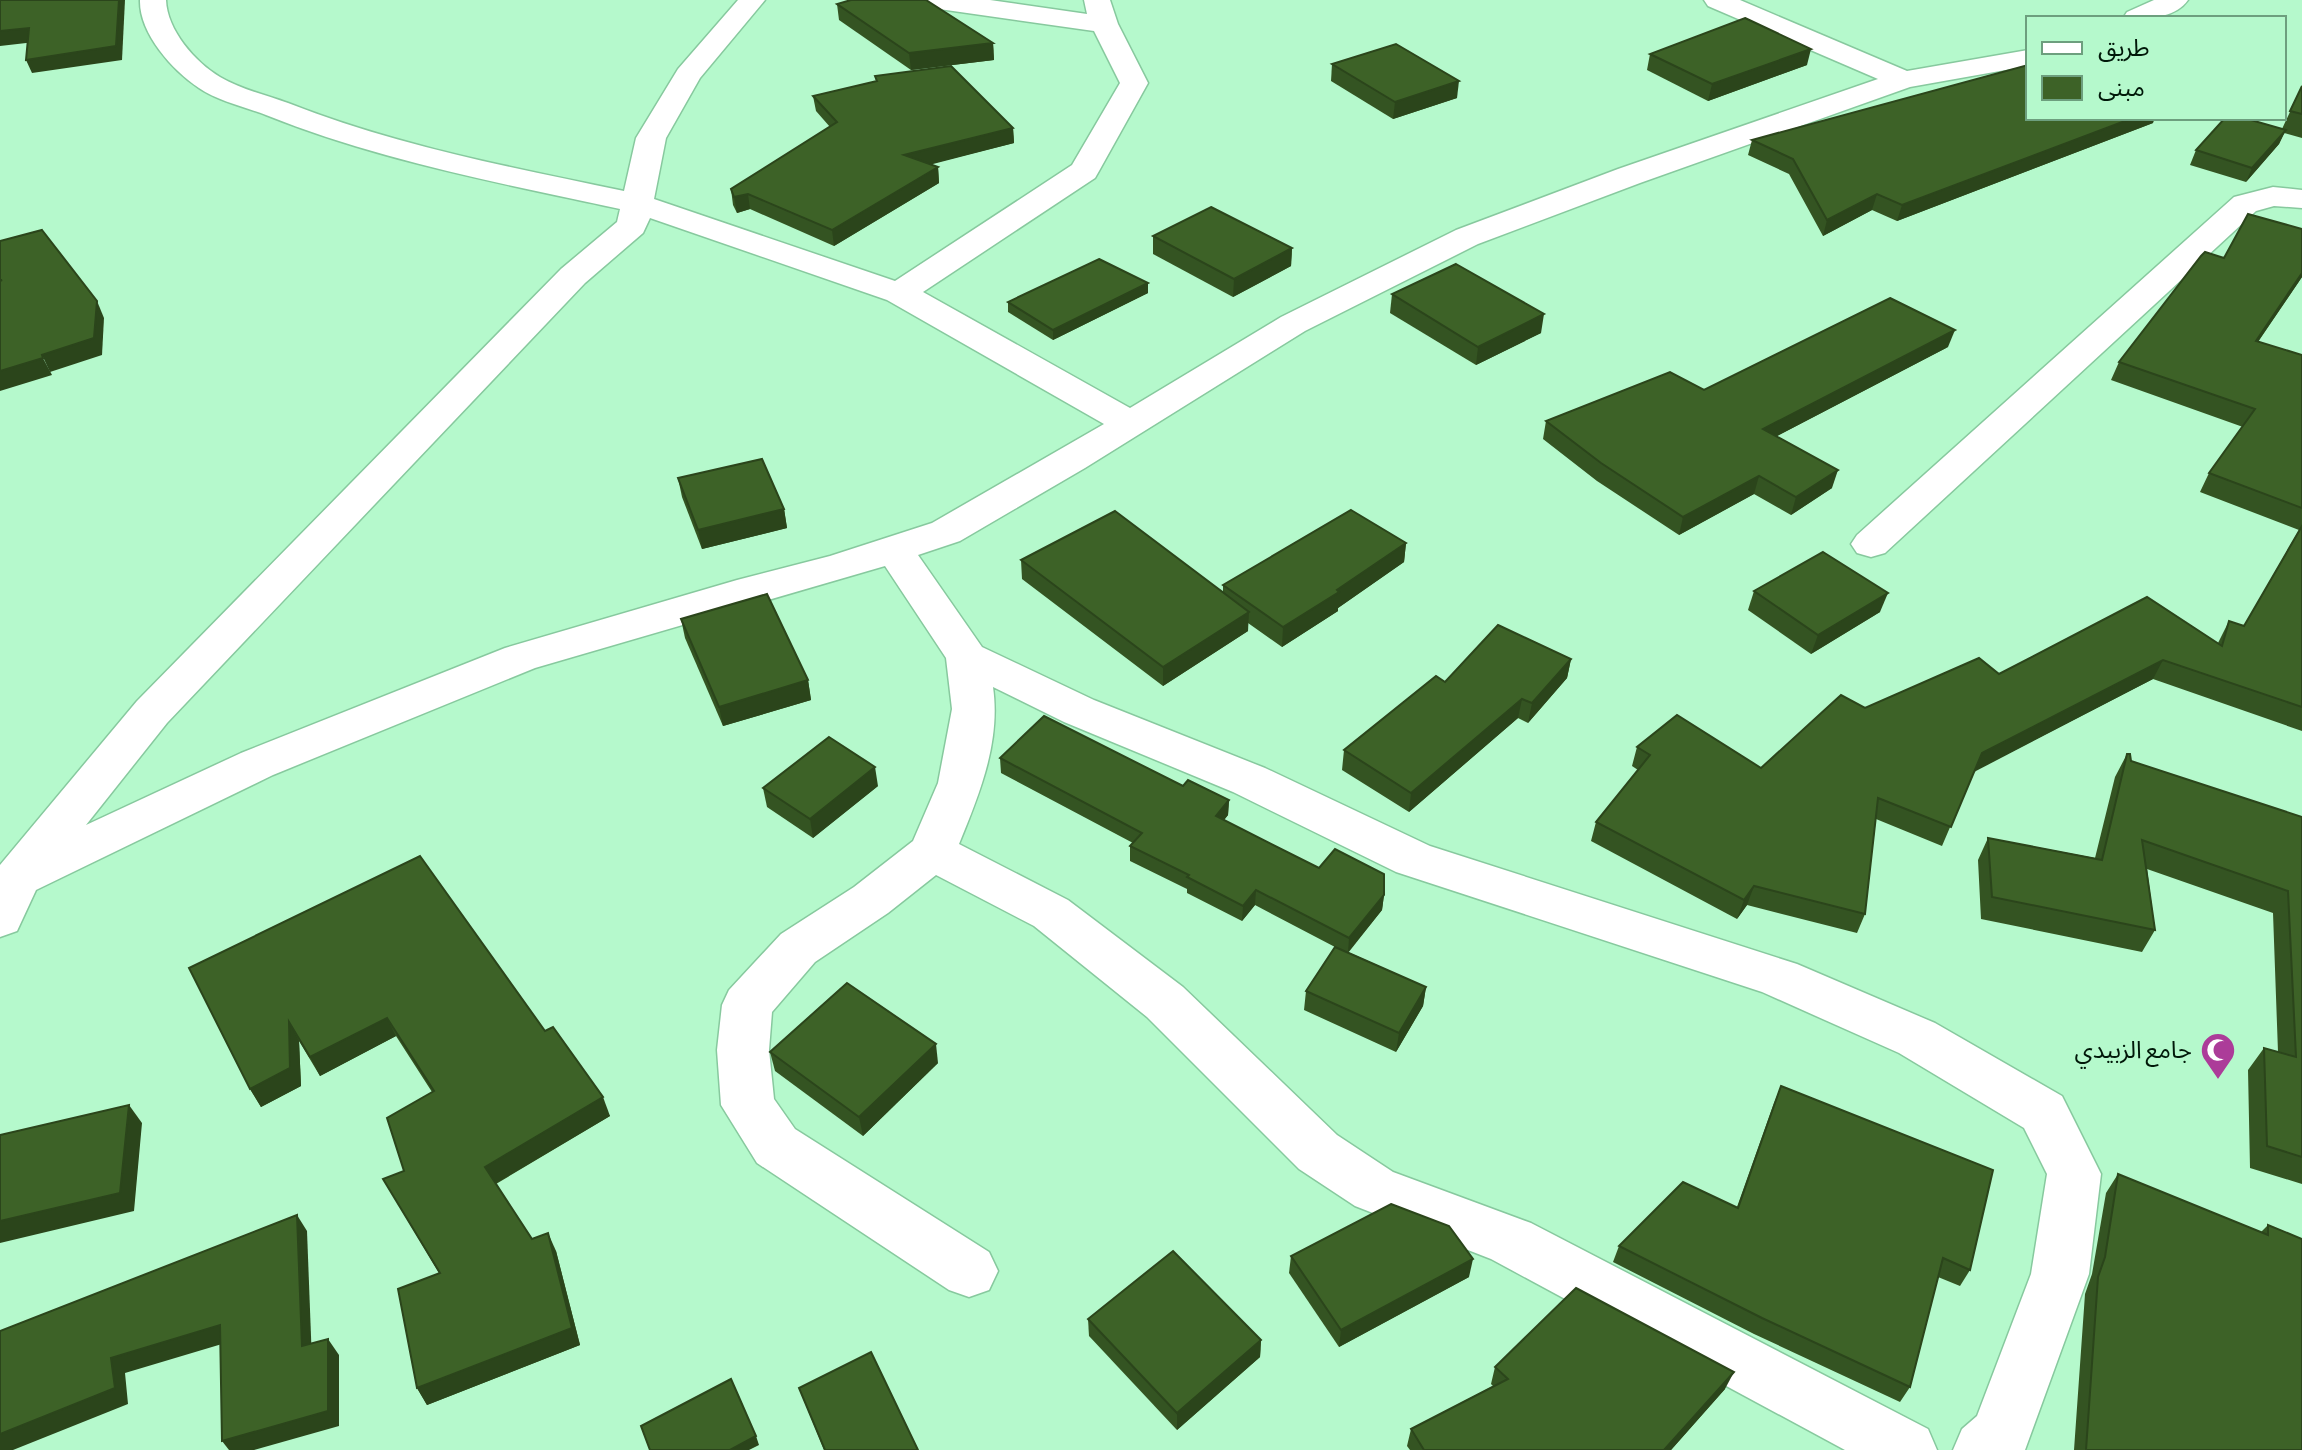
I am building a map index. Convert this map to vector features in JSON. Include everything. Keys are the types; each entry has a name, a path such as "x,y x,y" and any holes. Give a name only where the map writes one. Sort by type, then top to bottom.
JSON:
{"street":[{"path":"153,0 153,14 179,57 210,83 299,118 408,154 635,203 899,293 1131,424"},
{"path":"0,918 17,878 152,712 573,276 632,226 651,138 688,75 752,0"},
{"path":"899,293 1084,171 1134,83 1101,12 932,0"},
{"path":"1717,0 1904,80"},
{"path":"2141,16 2175,0"},
{"path":"17,878 257,764 520,658 946,532 1131,424 1293,324 1467,237 1629,176 1904,80 2026,58"},
{"path":"1871,544 2245,204 2273,196 2302,199"},
{"path":"894,549 967,657 974,709 961,783 932,852 871,900 798,948 747,1005 743,1050 748,1105 776,1146 969,1271"},
{"path":"967,657 1079,711 1249,780 1413,859 1779,978 1917,1038 2043,1112 2074,1174 2060,1274 2000,1436 1984,1450"},
{"path":"932,852 1051,913 1165,1002 1318,1152 1374,1189 1511,1241 1906,1450"}],"building":[{"path":"0,0 119,0 116,46 26,60 29,28 0,31"},
{"path":"851,0 926,0 993,43 909,53 837,4"},
{"path":"1745,18 1811,49 1712,84 1650,54"},
{"path":"1396,44 1459,81 1395,102 1332,64"},
{"path":"951,66 1013,128 904,155 938,167 832,230 748,194 734,197 731,189 837,122 813,96 877,81 875,76"},
{"path":"2026,66 2026,120 2128,120 1902,205 1877,194 1827,220 1793,159 1752,140"},
{"path":"2302,86 2302,114 2290,111"},
{"path":"2223,120 2251,120 2286,130 2252,168 2196,150"},
{"path":"1211,207 1292,248 1234,279 1153,236"},
{"path":"2248,214 2302,229 2302,273 2256,341 2302,355 2302,508 2209,473 2255,409 2119,362 2205,252 2224,258"},
{"path":"42,230 97,301 94,338 0,371 0,241"},
{"path":"1099,259 1148,283 1053,330 1008,302"},
{"path":"1456,264 1544,314 1478,347 1392,294"},
{"path":"1890,298 1955,330 1763,429 1838,470 1796,497 1759,476 1683,517 1601,463 1546,421 1670,372 1704,390"},
{"path":"762,459 784,509 698,530 678,478"},
{"path":"1351,510 1406,543 1337,590 1339,592 1283,627 1223,585"},
{"path":"1115,511 1249,612 1163,667 1021,560"},
{"path":"2302,526 2302,707 2163,660 1982,753 1951,827 1878,798 1865,914 1754,886 1744,900 1596,822 1650,755 1637,747 1677,715 1761,768 1841,695 1865,708 1979,658 1999,674 2147,597 2222,646 2229,621 2244,626"},
{"path":"1823,552 1888,593 1818,635 1754,591"},
{"path":"767,594 808,680 719,707 681,619"},
{"path":"1498,625 1571,659 1532,703 1522,699 1411,793 1344,750 1436,676 1445,682"},
{"path":"1044,716 1183,786 1188,780 1229,800 1216,816 1319,868 1335,849 1384,874 1384,895 1349,938 1256,890 1243,906 1187,877 1189,875 1130,846 1142,833 1000,758"},
{"path":"829,737 875,767 810,819 763,788"},
{"path":"2127,754 2130,754 2131,761 2302,817 2302,1157 2267,1146 2264,1048 2296,1057 2288,891 2142,840 2155,930 1992,897 1988,838 2102,860"},
{"path":"420,856 545,1031 553,1027 603,1097 485,1167 532,1239 548,1233 572,1328 417,1388 398,1289 440,1273 383,1179 404,1171 387,1118 434,1091 387,1018 310,1057 289,1022 290,1068 250,1089 189,968"},
{"path":"1335,947 1426,987 1399,1033 1306,991"},
{"path":"847,983 936,1044 859,1117 770,1052"},
{"path":"1781,1086 1993,1170 1970,1270 1943,1258 1910,1387 1762,1318 1619,1246 1683,1182 1738,1208"},
{"path":"129,1105 120,1193 0,1221 0,1135"},
{"path":"2118,1174 2268,1235 2268,1225 2302,1239 2302,1450 2086,1450 2098,1277 2105,1257"},
{"path":"1391,1204 1449,1226 1473,1259 1341,1330 1291,1256"},
{"path":"297,1215 302,1346 328,1339 328,1411 222,1441 220,1325 111,1358 115,1388 0,1434 0,1331"},
{"path":"1173,1251 1261,1340 1177,1413 1088,1319"},
{"path":"1576,1288 1734,1372 1664,1450 1424,1450 1411,1429 1508,1379 1495,1367"},
{"path":"871,1352 918,1450 825,1450 799,1388"},
{"path":"731,1379 756,1436 730,1450 650,1450 641,1426"}],"place":[{"name":"جامع الزبيدي","path":"2218,1081"}]}
